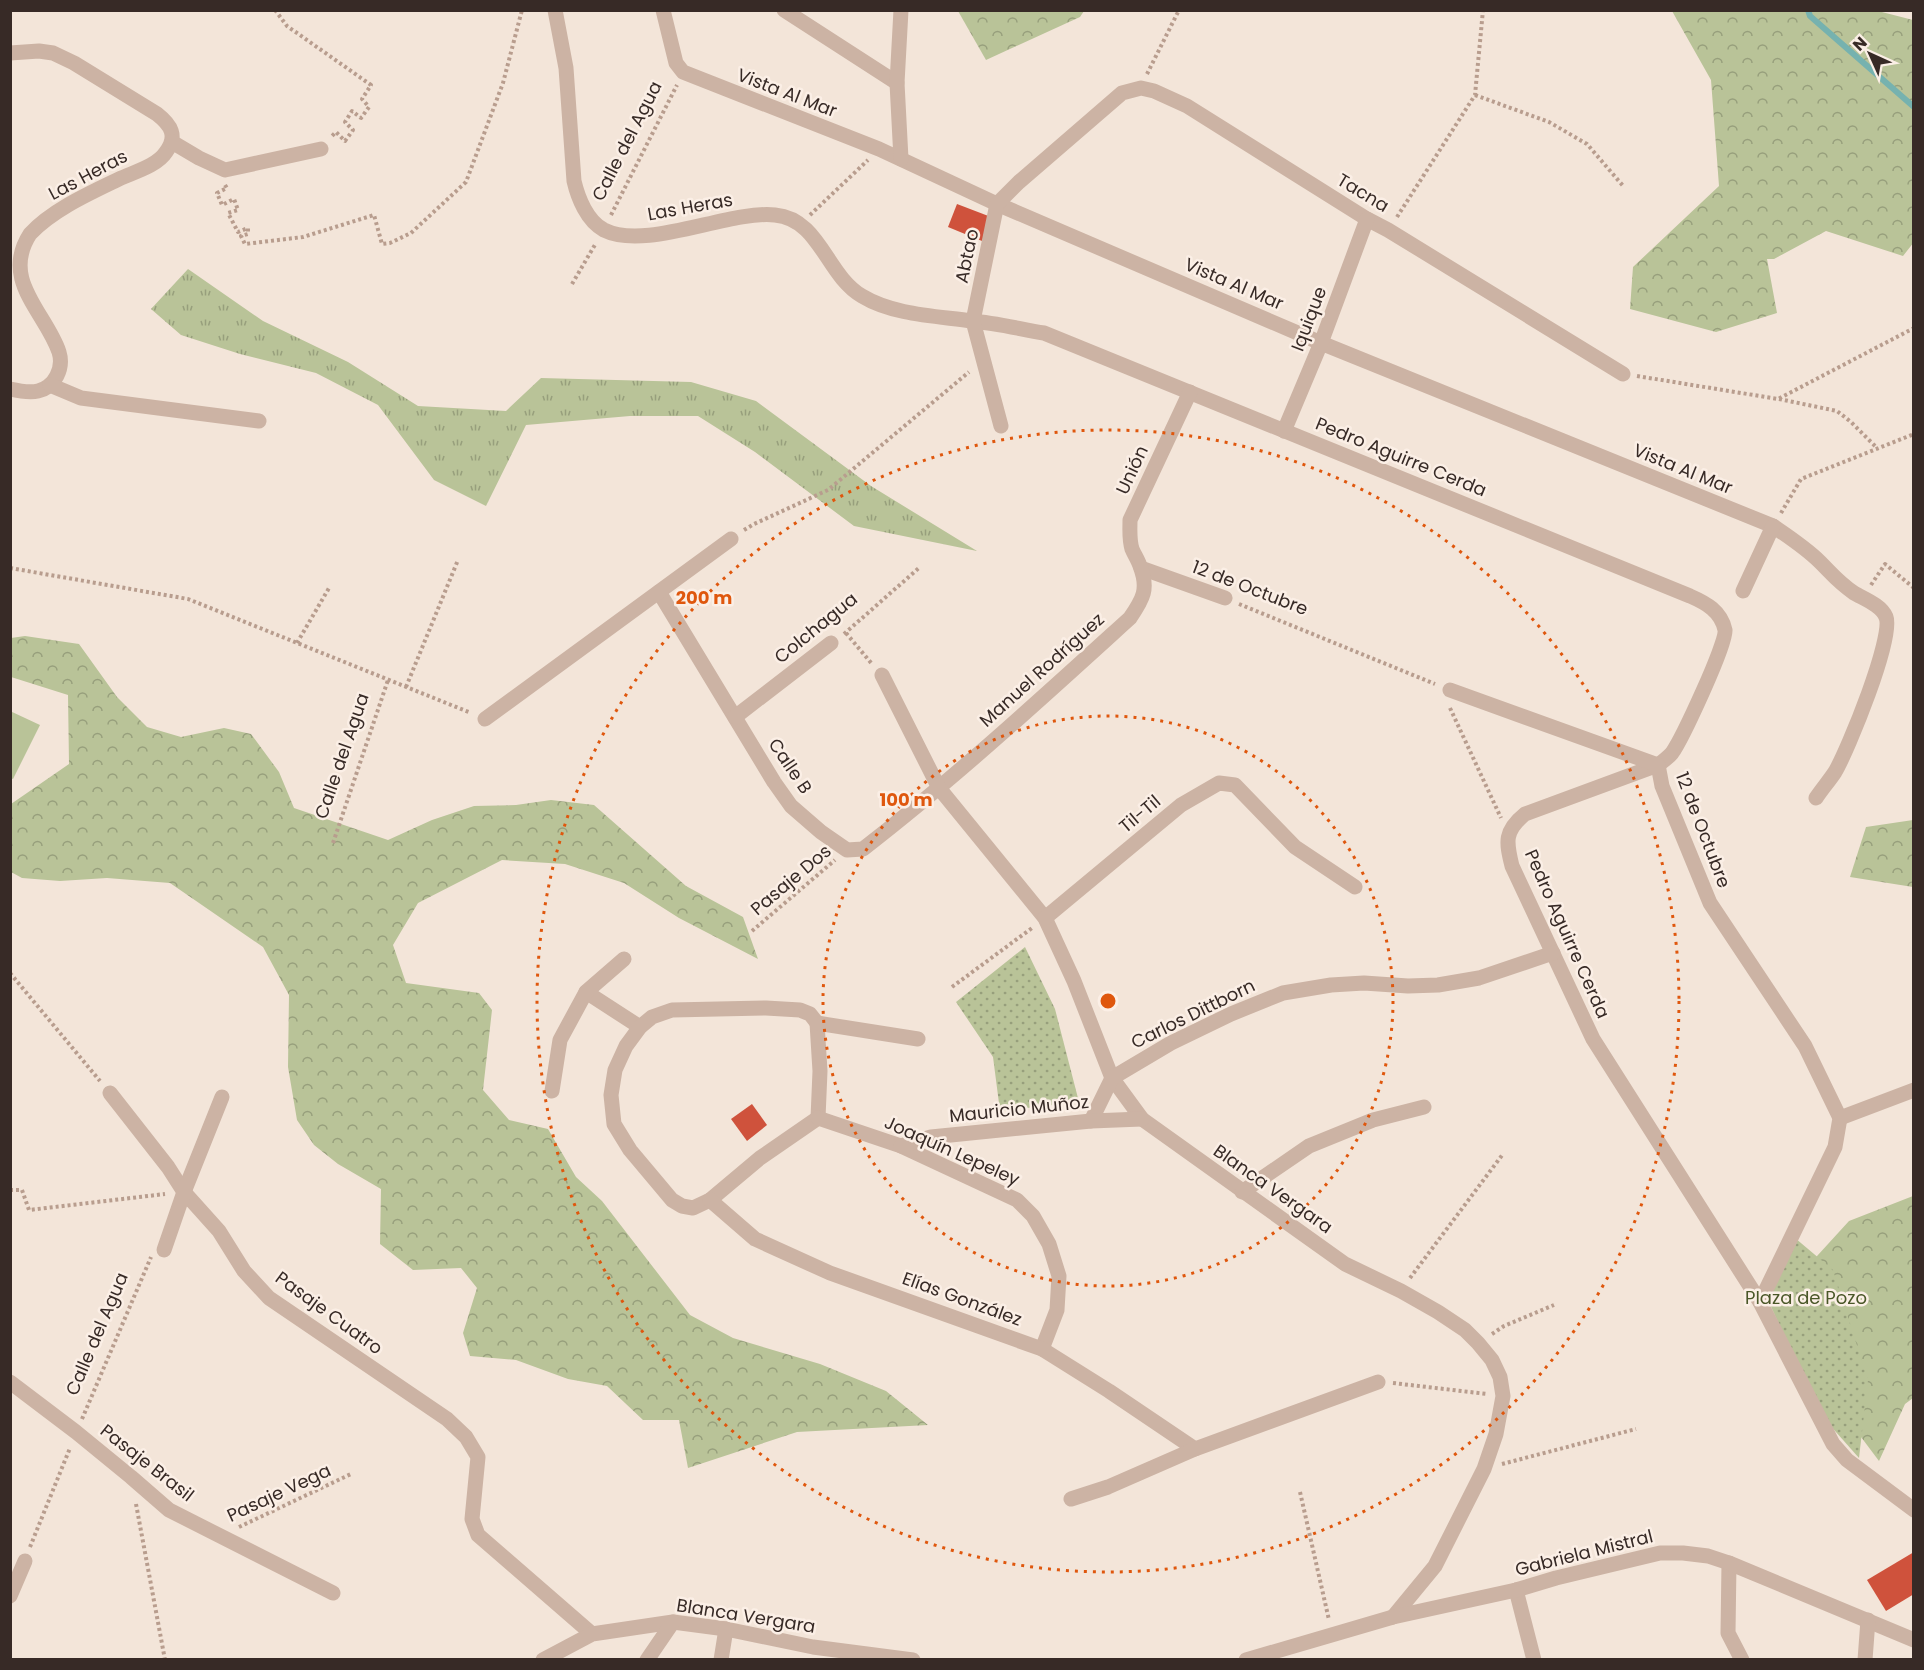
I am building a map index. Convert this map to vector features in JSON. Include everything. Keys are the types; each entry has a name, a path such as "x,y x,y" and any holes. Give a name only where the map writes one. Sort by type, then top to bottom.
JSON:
{"street":[{"path":"555,10 566,68 574,181 578,199 595,223 603,230"},
{"name":"Calle del Agua","path":"663,10 676,63 683,72"},
{"path":"784,10 897,84"},
{"path":"901,10 897,84 901,159"},
{"path":"10,53 39,51 53,53 74,63 167,122 173,131 172,142 225,170 321,149"},
{"name":"Vista Al Mar","path":"683,72 879,149 997,204 1322,343 1773,526 1802,545 1838,582 1879,607 1886,614 1888,623 1886,638 1863,707 1835,771 1816,798"},
{"path":"997,204 1082,126 1122,93 1141,88"},
{"name":"Tacna","path":"1141,88 1154,91 1187,106 1366,219 1388,230 1623,374"},
{"name":"Las Heras","path":"50,385 59,374 61,362 59,352 23,297 17,281 15,264 19,249 28,236 48,218 107,185 149,165 165,154 172,142"},
{"name":"Abtao","path":"997,204 973,321 1001,426"},
{"name":"Las Heras","path":"603,230 618,235 635,236 663,233 750,216 772,214 786,216 801,224 814,237 842,279 861,296 924,317 973,321"},
{"name":"Iquique","path":"1284,431 1322,343 1366,219"},
{"name":"Pedro Aguirre Cerda","path":"973,321 1044,333 1668,587 1708,604 1721,618 1726,633 1700,699 1680,742 1670,756 1658,765 1525,814 1515,822 1508,834 1507,848 1512,866 1593,1039 1760,1302 1833,1443 1847,1460 1914,1510"},
{"path":"10,389 22,392 39,391 50,385 81,398 259,421"},
{"name":"Unión","path":"1141,568 1132,549 1130,520 1190,392"},
{"path":"1743,591 1773,526"},
{"path":"485,719 730,539"},
{"name":"12 de Octubre","path":"1141,568 1225,598"},
{"name":"Manuel Rodríguez","path":"939,788 1130,618 1140,603 1146,586 1141,568"},
{"name":"Calle B","path":"659,592 774,782 791,806 821,832 847,850"},
{"name":"Colchagua","path":"735,717 831,644"},
{"name":"Blanca Vergara","path":"882,675 939,788 1045,918 1074,981 1112,1078 1142,1119 1345,1264 1401,1291 1465,1330 1492,1360 1500,1377 1503,1396 1496,1434 1484,1469 1435,1566 1393,1617"},
{"name":"12 de Octubre","path":"1450,690 1658,765 1662,786 1710,903 1805,1046 1840,1118"},
{"name":"Til-Til","path":"1045,918 1181,805 1219,783 1235,785 1295,847 1355,887"},
{"path":"847,850 863,849 939,788"},
{"name":"Carlos Dittborn","path":"1112,1078 1171,1042 1283,993 1364,982 1408,986 1438,985 1479,978 1553,953"},
{"path":"552,1091 560,1040 586,992 624,959"},
{"path":"586,992 640,1027"},
{"path":"766,1008 800,1010 810,1014 817,1023 820,1071 818,1118 760,1158 710,1200 693,1208 682,1206 672,1200 630,1150 614,1124 610,1095 615,1070 626,1046 640,1027 652,1017 672,1010 766,1008"},
{"path":"817,1023 918,1039"},
{"path":"1091,1121 1112,1078"},
{"path":"1760,1302 1835,1147 1840,1118 1914,1090"},
{"name":"Pasaje Cuatro","path":"110,1094 168,1167 184,1192 219,1231 244,1271 269,1298 447,1419 466,1437 478,1457 472,1519 478,1535 592,1634"},
{"path":"164,1250 184,1192 222,1097"},
{"path":"1242,1192 1309,1146 1373,1120 1424,1107"},
{"name":"Joaquín Lepeley","path":"818,1118 901,1146 1017,1200 1033,1216 1048,1244 1059,1276 1057,1310 1042,1349"},
{"name":"Mauricio Muñoz","path":"901,1146 931,1137 1091,1121 1142,1119"},
{"name":"Elías González","path":"710,1200 755,1239 830,1273 1042,1349 1195,1449"},
{"name":"Pasaje Brasil","path":"10,1382 76,1432 169,1510 333,1593"},
{"path":"1071,1499 1108,1487 1195,1449 1378,1382"},
{"name":"Gabriela Mistral","path":"1393,1617 1516,1590 1660,1553 1683,1553 1708,1556 1729,1563 1914,1640"},
{"path":"10,1596 25,1562"},
{"path":"1729,1563 1728,1634 1742,1659"},
{"path":"1516,1590 1534,1659"},
{"path":"1246,1659 1393,1617"},
{"path":"1865,1659 1868,1620"},
{"path":"647,1659 673,1622"},
{"name":"Blanca Vergara","path":"543,1659 592,1634 673,1622 726,1629 811,1653 913,1659"},
{"path":"721,1659 726,1629"}],"path":[{"path":"275,10 287,26 371,85 362,99 369,107 365,113 361,118 352,111 345,122 353,130 345,141 336,132 321,149"},
{"path":"222,179 227,188 217,193 222,205 234,199 238,210 228,213 238,232 248,228 248,234 241,236 245,244 303,237 374,215 382,244 390,243 411,233 466,182 503,82 522,10"},
{"path":"1141,88 1179,10"},
{"path":"1388,230 1475,94 1483,10"},
{"name":"Calle del Agua","path":"572,284 603,230 683,72"},
{"path":"1475,94 1549,122 1587,144 1624,187"},
{"path":"801,224 879,149"},
{"path":"1778,399 1914,328"},
{"path":"730,539 754,524 828,490 984,360"},
{"path":"1623,374 1837,411 1877,448"},
{"path":"1773,526 1801,479 1914,434"},
{"path":"406,687 458,560"},
{"path":"1862,598 1885,564 1914,588"},
{"name":"Colchagua","path":"831,644 920,567"},
{"path":"10,568 188,599 485,719"},
{"path":"297,643 329,588"},
{"name":"12 de Octubre","path":"1225,598 1450,690"},
{"path":"845,632 882,675"},
{"name":"Calle del Agua","path":"333,843 388,680"},
{"path":"1450,690 1448,702 1508,834"},
{"name":"Pasaje Dos","path":"752,931 847,850"},
{"path":"952,987 1045,918"},
{"path":"10,973 110,1094"},
{"path":"1401,1291 1503,1154"},
{"path":"10,1190 22,1190 29,1210 184,1192"},
{"name":"Calle del Agua","path":"25,1562 76,1432 155,1247 164,1250"},
{"path":"1504,1326 1554,1305"},
{"path":"1378,1382 1503,1396"},
{"path":"1484,1469 1636,1429"},
{"name":"Pasaje Vega","path":"220,1536 351,1474"},
{"path":"131,1477 165,1659"},
{"path":"1300,1492 1332,1634"}],"green space":[{"path":"958,11 1084,11 1080,17 986,60"},
{"path":"1672,11 1878,11 1913,20 1914,242 1903,256 1826,231 1774,259 1767,259 1777,313 1716,332 1630,309 1633,267 1719,186 1711,80"},
{"path":"188,269 263,321 348,362 418,406 506,411 541,378 691,382 756,401 871,486 977,551 854,526 755,452 698,416 630,416 526,425 486,506 434,480 378,405 316,373 240,354 181,335 151,309"},
{"path":"25,636 79,644 117,697 147,727 181,737 224,728 251,734 279,772 294,808 388,840 432,820 474,806 516,805 551,800 594,805 686,886 743,917 758,959 679,918 624,883 565,864 502,860 418,903 393,945 406,983 479,993 492,1010 483,1090 509,1120 548,1129 576,1177 602,1201 690,1315 733,1338 820,1364 886,1391 928,1425 797,1432 688,1468 679,1420 643,1420 607,1386 568,1379 516,1360 470,1356 463,1333 477,1288 461,1268 413,1270 380,1244 381,1189 338,1164 314,1145 297,1120 288,1067 289,995 263,947 170,883 107,878 60,881 22,878 11,872 11,804 69,764 68,695 11,677 11,638"},
{"path":"10,711 40,725 13,779 10,778"},
{"path":"1913,820 1913,887 1850,877 1866,827"},
{"path":"1025,947 1055,1009 1079,1102 1000,1111 993,1057 956,1002"},
{"path":"1913,1196 1913,1398 1905,1404 1879,1461 1822,1385 1807,1267 1849,1221"},
{"name":"Plaza de Pozo","path":"1795,1238 1833,1270 1868,1380 1859,1458 1820,1414 1767,1298"}],"building":[{"path":"957,204 991,217 982,241 948,227"},
{"path":"752,1104 767,1125 747,1141 731,1119"},
{"path":"1914,1552 1914,1594 1886,1611 1867,1580"}],"waterway":[{"path":"1808,10 1810,16 1914,107"}]}
